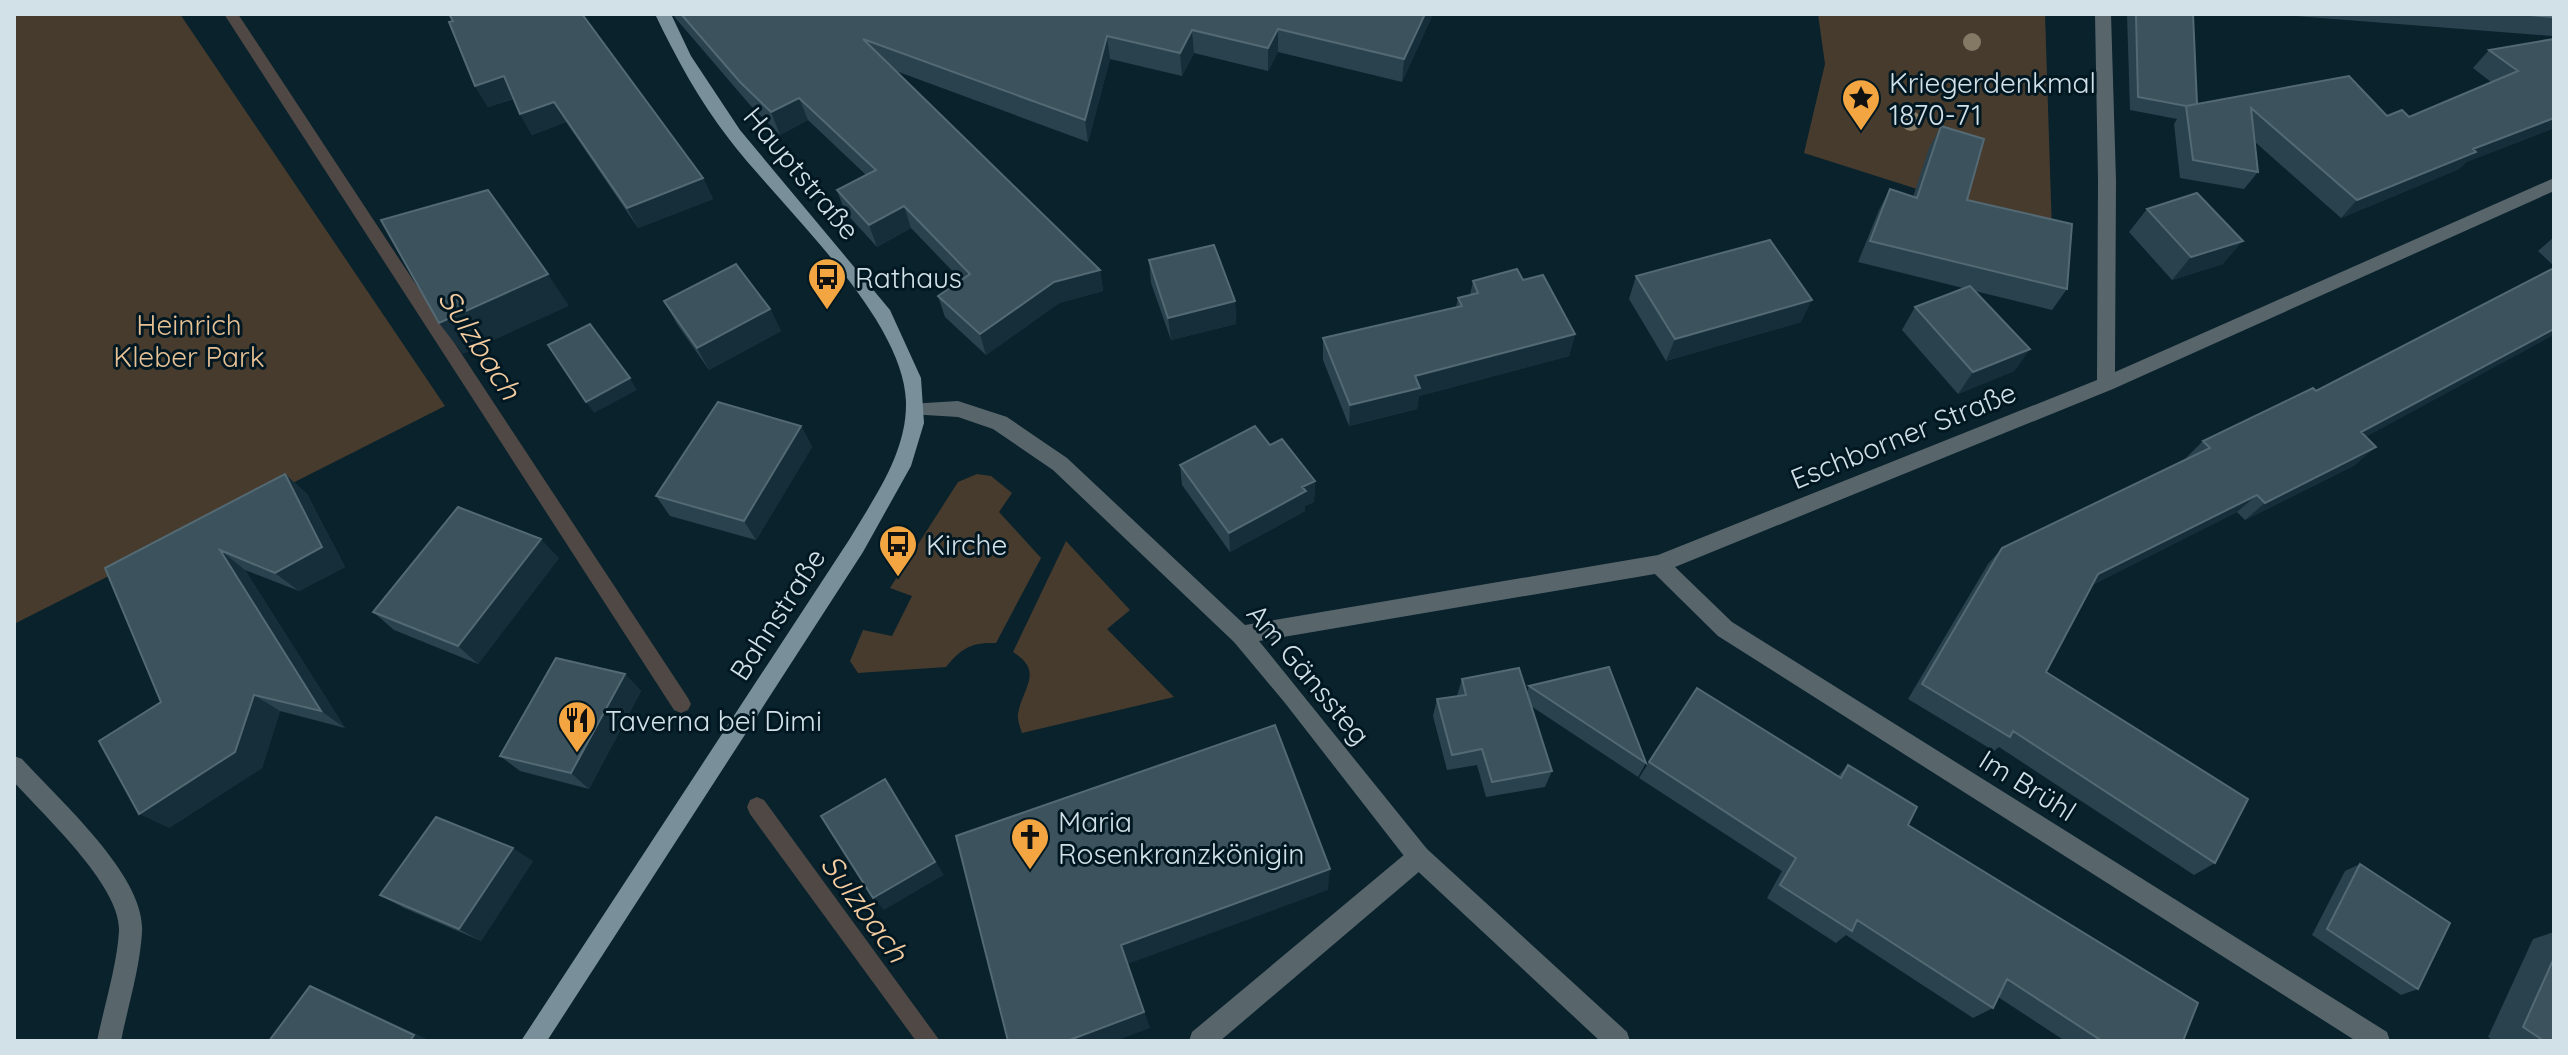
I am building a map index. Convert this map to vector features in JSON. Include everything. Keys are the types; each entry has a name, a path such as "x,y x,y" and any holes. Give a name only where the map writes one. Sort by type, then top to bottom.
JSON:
{"street":[{"name":"Hauptstraße","path":"663,14 676,47 710,102 884,315 913,381 916,409"},
{"path":"2103,14 2107,181 2106,384"},
{"name":"Eschborner Straße","path":"1241,635 1659,564 2106,384 2554,184"},
{"name":"Am Gänssteg","path":"916,409 958,409 1000,423 1060,464 1241,635 1293,696 1419,857 1618,1041"},
{"name":"Bahnstraße","path":"533,1041 856,546 901,467 912,438 916,409"},
{"name":"Im Brühl","path":"1659,564 1725,629 2378,1041"},
{"path":"14,766 107,870 124,895 131,930 109,1041"},
{"path":"1201,1041 1419,857"}],"green space":[{"name":"Heinrich Kleber Park","path":"14,14 180,14 445,406 14,624"},
{"path":"1818,14 2045,14 2052,232 1804,153 1825,64"},
{"path":"977,474 991,476 1012,493 999,512 1041,558 996,643 968,648 946,667 858,673 850,661 863,630 892,636 912,596 890,588 958,482"},
{"path":"1066,541 1130,610 1107,629 1174,697 1022,733 1018,714 1030,674 1023,659 1013,652"}],"building":[{"path":"449,14 582,14 703,178 627,208 554,102 520,114 504,76 475,86 449,22 453,21"},
{"path":"681,14 1425,14 1404,59 1278,29 1268,48 1192,30 1180,53 1107,36 1085,120 863,39 1100,270 1054,282 980,334 938,296 970,274 904,206 869,225 837,190 876,170 799,98 771,112 740,82"},
{"path":"2136,14 2193,14 2197,104 2186,106 2138,97"},
{"path":"2516,14 2554,14 2554,17"},
{"path":"2554,39 2554,118 2473,149 2476,152 2357,200 2251,108 2258,172 2193,160 2186,106 2349,76 2387,116 2402,110 2409,117 2518,71 2489,50"},
{"path":"1941,126 1984,139 1967,200 2072,224 2067,289 1870,241 1890,189 1917,198"},
{"path":"488,190 548,274 439,323 381,220"},
{"path":"2197,193 2243,241 2191,257 2147,209"},
{"path":"1770,240 1812,300 1675,339 1636,276"},
{"path":"1214,245 1235,301 1168,318 1149,260"},
{"path":"736,264 770,309 697,348 664,301"},
{"path":"2554,268 2554,329 2361,432 2376,447 2265,503 2257,495 2098,574 2046,672 2248,799 2215,863 2013,731 2010,737 1922,684 2002,548 2210,448 2203,441 2313,388 2316,391"},
{"path":"1517,269 1523,280 1543,275 1575,334 1415,376 1420,388 1350,405 1323,338 1462,306 1458,298 1478,293 1473,281"},
{"path":"1970,286 2030,349 1973,372 1915,307"},
{"path":"590,324 630,378 586,402 548,345"},
{"path":"718,402 801,426 744,521 656,496"},
{"path":"1255,426 1270,445 1282,439 1315,481 1302,487 1306,491 1229,533 1180,465"},
{"path":"285,474 322,547 275,573 220,550 321,711 254,695 235,752 139,814 99,741 161,702 105,568"},
{"path":"458,507 541,539 458,646 373,612"},
{"path":"556,658 625,674 571,773 500,756"},
{"path":"1609,667 1646,763 1529,686"},
{"path":"1519,668 1552,771 1492,782 1482,749 1452,755 1437,699 1466,695 1462,679"},
{"path":"1697,688 1841,778 1848,765 1917,807 1908,825 2198,1003 2183,1041 2102,1041 2007,979 1993,1008 1857,920 1852,931 1780,885 1796,858 1649,762"},
{"path":"1275,725 1330,869 1121,945 1144,1012 1067,1041 1008,1041 956,836"},
{"path":"885,779 935,862 873,898 821,816"},
{"path":"436,817 513,848 459,929 380,895"},
{"path":"2360,864 2450,923 2418,989 2327,929"},
{"path":"2554,958 2554,1041 2544,1041 2523,1027"},
{"path":"310,986 414,1035 410,1041 269,1041"}],"waterway":[{"name":"Sulzbach","path":"231,14 681,704"},
{"name":"Sulzbach","path":"757,807 929,1041"}],"place":[{"name":"Kriegerdenkmal 1870-71","path":"1861,132"},
{"name":"Rathaus","path":"827,311"},
{"name":"Kirche","path":"898,578"},
{"name":"Taverna bei Dimi","path":"577,754"},
{"name":"Maria Rosenkranzkönigin","path":"1030,871"}]}
